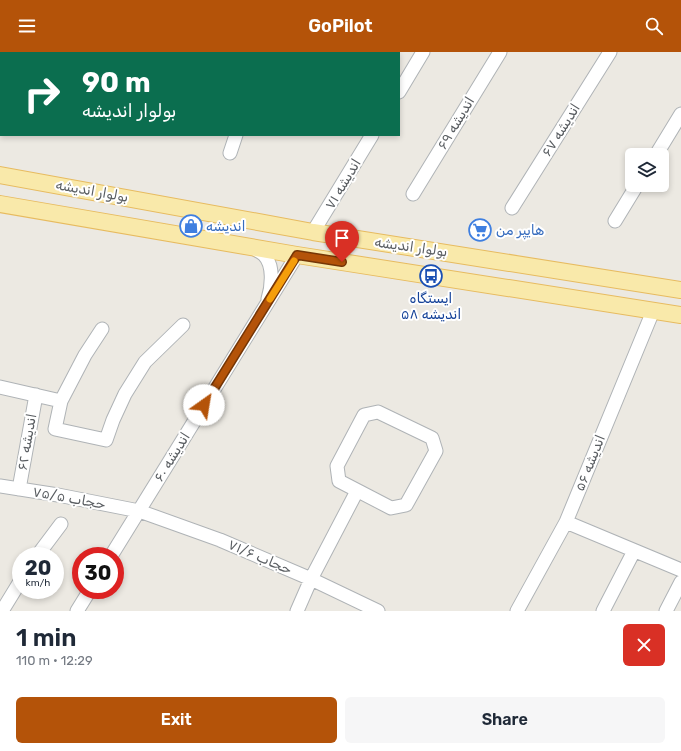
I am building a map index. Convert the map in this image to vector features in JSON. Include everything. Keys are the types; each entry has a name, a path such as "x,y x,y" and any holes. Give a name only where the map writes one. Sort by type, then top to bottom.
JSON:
{"main road":[{"name":"بولوار اندیشه","path":"0,175 313,232 681,290"},
{"name":"بولوار اندیشه","path":"0,204 297,255 681,315"}],"street":[{"path":"400,90 423,52"},
{"name":"اندیشه ۶۹","path":"413,194 500,52"},
{"name":"اندیشه ۶۷","path":"512,208 610,52"},
{"path":"660,148 681,114"},
{"path":"230,153 236,136"},
{"name":"اندیشه ۷۱","path":"313,232 371,136"},
{"path":"615,221 633,192"},
{"path":"251,247 264,255 270,264 270,293 266,305"},
{"name":"اندیشه ۶۰","path":"117,547 297,255"},
{"name":"اندیشه ۵۶","path":"517,611 566,522 653,311"},
{"path":"102,329 85,355 60,401 55,429 106,440 125,394 145,362 183,325"},
{"path":"0,387 60,401"},
{"name":"اندیشه ۶۲","path":"19,489 36,395"},
{"path":"378,412 432,438 436,451 406,504 391,508 357,491 338,481 337,466 364,415 378,412"},
{"name":"حجاب ۷۵/۵","path":"0,486 139,511"},
{"path":"296,611 357,491"},
{"name":"حجاب ۷۱/۶","path":"139,511 220,540 311,579 378,611"},
{"path":"566,522 681,570"},
{"path":"44,547 61,524"},
{"path":"603,611 634,551"},
{"path":"666,611 681,582"},
{"path":"2,611 12,595"},
{"path":"77,611 84,599"}],"slow traffic":[{"path":"270,299 294,261"}],"place":[{"name":"اندیشه","path":"191,226"},
{"name":"هایپر من","path":"480,230"},
{"name":"ایستگاه اندیشه ۵۸","path":"431,276"}],"route":[{"path":"204,405 297,255 342,262"}]}
